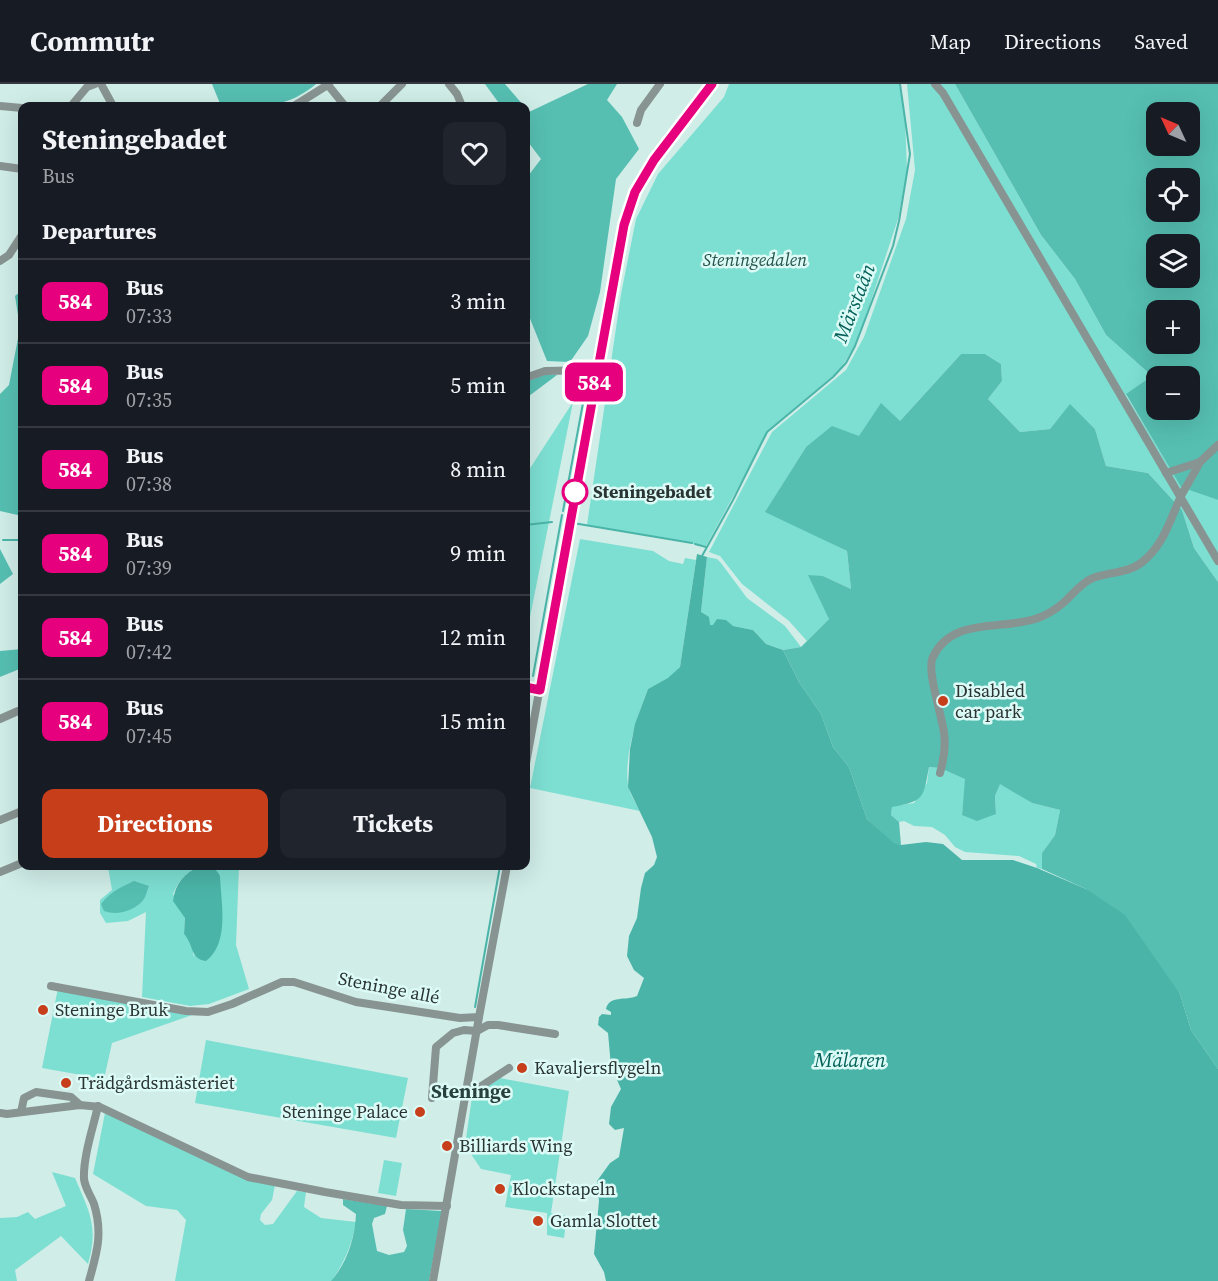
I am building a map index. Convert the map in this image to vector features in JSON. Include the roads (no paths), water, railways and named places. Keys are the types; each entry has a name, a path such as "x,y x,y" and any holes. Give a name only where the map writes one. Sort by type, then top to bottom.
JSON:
{"street":[{"path":"74,102 87,87 95,84"},
{"path":"101,84 111,102"},
{"path":"384,102 402,84"},
{"path":"449,84 460,102"},
{"path":"637,123 641,110 660,84"},
{"path":"530,743 624,225 635,192 654,160 711,84"},
{"path":"935,84 943,93 1218,561"},
{"path":"300,102 328,85 342,102"},
{"path":"0,106 18,108"},
{"path":"0,166 18,168"},
{"path":"0,261 9,255 18,241"},
{"path":"530,376 545,370 597,370"},
{"path":"940,773 945,745 944,731 931,674 931,659 941,644 952,634 971,627 1008,624 1038,618 1061,606 1077,589 1092,578 1138,566 1155,551 1168,530 1181,498 1200,462 1218,444"},
{"path":"1166,473 1200,462"},
{"path":"530,688 540,690"},
{"path":"0,718 18,711"},
{"path":"0,820 18,813"},
{"path":"0,872 18,865"},
{"path":"433,1281 506,870"},
{"name":"Steninge allé","path":"51,986 186,1011 208,1012 282,982 294,982 356,1002 460,1018 479,1017"},
{"path":"432,1098 436,1047 453,1033 464,1030 477,1031 488,1025 498,1025 555,1034"},
{"path":"466,1096 509,1068"},
{"path":"21,1112 24,1098 36,1092 71,1097 80,1105"},
{"path":"0,1113 80,1105 98,1106 248,1177 401,1205 447,1206"},
{"path":"89,1281 99,1249 98,1223 84,1182 84,1170 98,1106"}],"water":[{"name":"Mälaren","path":"697,554 707,557 701,612 709,617 710,625 713,625 717,619 726,620 733,626 753,630 766,644 783,650 799,682 821,714 833,747 849,767 867,819 894,843 901,845 926,842 943,844 962,860 1013,860 1086,889 1125,915 1180,994 1191,1030 1218,1069 1218,1281 606,1281 604,1272 594,1254 599,1201 597,1181 610,1163 619,1157 624,1128 615,1130 609,1124 611,1107 621,1089 611,1066 608,1033 598,1025 602,1014 611,1015 611,1012 606,1009 611,1002 637,996 644,978 634,970 627,956 629,936 637,918 645,873 654,865 657,857 652,837 628,787 630,749 635,724 648,689 668,678 680,667"},
{"path":"215,870 220,876 221,933 214,953 206,961 197,957 184,934 185,918 173,901 176,889 189,872"}],"waterway":[{"name":"Märstaån","path":"702,556 767,432 833,377 846,363 855,346 893,246 899,221 910,154 900,84"},
{"path":"563,511 588,376"},
{"path":"533,676 562,515"},
{"path":"530,524 552,522"},
{"path":"573,523 692,543"},
{"path":"3,540 18,540"},
{"path":"695,544 706,547"},
{"path":"475,1007 499,870"}],"place":[{"name":"Steningebadet","path":"575,492"},
{"name":"Disabled car park","path":"943,701"},
{"name":"Steninge Bruk","path":"43,1010"},
{"name":"Kavaljersflygeln","path":"522,1068"},
{"name":"Trädgårdsmästeriet","path":"66,1083"},
{"name":"Steninge Palace","path":"420,1112"},
{"name":"Billiards Wing","path":"447,1146"},
{"name":"Klockstapeln","path":"500,1189"},
{"name":"Gamla Slottet","path":"538,1221"}],"district":[{"name":"Steninge","path":"471,1091"}],"park label":[{"name":"Steningedalen","path":"755,260"}]}
